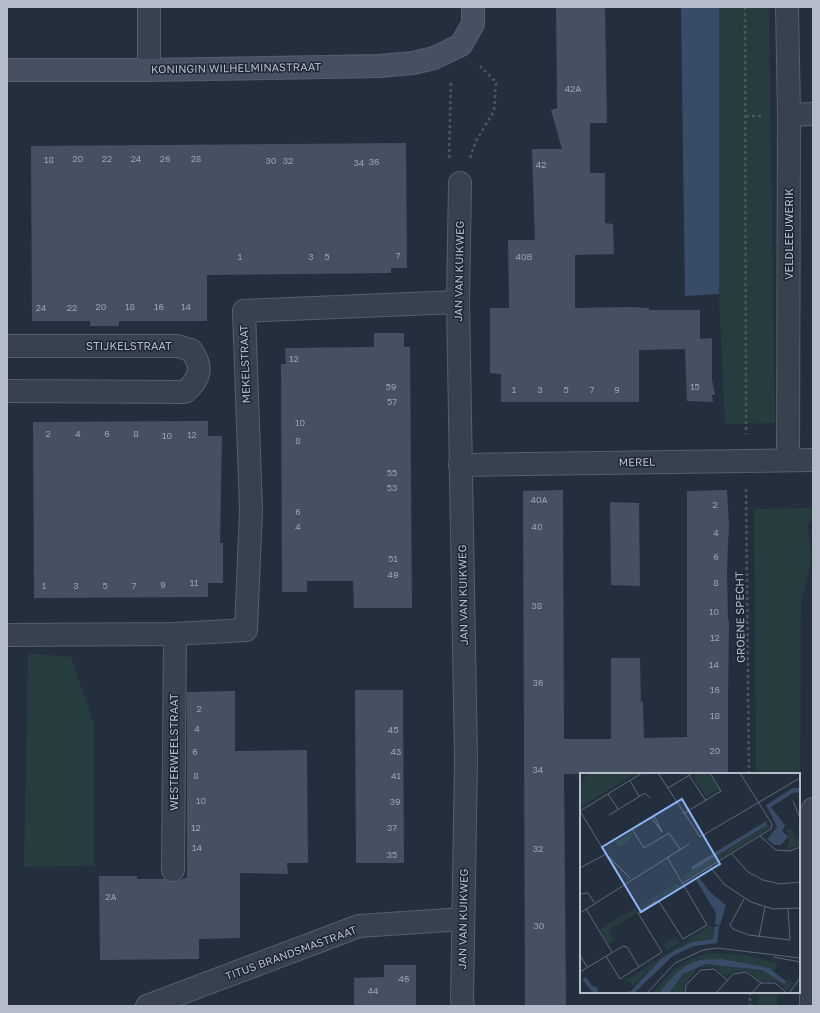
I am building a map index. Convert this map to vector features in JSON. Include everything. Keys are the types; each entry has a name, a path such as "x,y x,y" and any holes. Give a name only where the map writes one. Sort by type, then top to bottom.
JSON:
{"street":[{"path":"149,7 149,70"},
{"path":"456,47 473,24 473,7"},
{"name":"VELDLEEUWERIK","path":"787,7 789,115 788,460"},
{"name":"KONINGIN WILHELMINASTRAAT","path":"7,70 149,70 380,66 413,63 434,58 456,47"},
{"path":"789,115 813,114"},
{"name":"JAN VAN KUIKWEG","path":"460,183 458,302 466,760 463,1006"},
{"name":"MEKELSTRAAT","path":"175,634 246,630 251,510 244,311 458,302"},
{"name":"STIJKELSTRAAT","path":"7,346 177,346 191,350 197,359 199,368 197,377 191,386 184,392 7,391"},
{"name":"MEREL","path":"460,465 813,460"},
{"path":"7,635 175,634"},
{"name":"WESTERWEELSTRAAT","path":"173,870 175,634"},
{"path":"811,1006 811,814 813,809"},
{"name":"TITUS BRANDSMASTRAAT","path":"147,1006 359,926 463,919"}],"path":[{"name":"GROENE SPECHT","path":"745,7 746,460 749,773"},
{"path":"456,47 496,82 494,111 476,141 460,183 448,172 456,47"},
{"path":"750,993 750,1006"}],"green space":[{"path":"719,7 769,7 775,423 725,424 719,294"},
{"path":"813,508 811,520 807,527 810,538 811,562 801,604 800,808 800,773 756,773 754,509"},
{"path":"28,653 71,657 94,724 94,866 24,867"},
{"path":"758,993 777,993 777,1006 758,1006"}],"water":[{"path":"681,7 719,7 719,294 685,296"}],"building":[{"path":"556,7 605,7 607,123 590,123 590,173 605,173 605,223 613,224 614,254 575,255 575,308 631,307 649,308 649,310 700,310 700,339 712,338 712,380 715,395 712,395 713,402 687,401 685,349 639,350 639,402 501,402 501,374 490,373 490,308 509,308 508,240 535,240 532,149 562,149 551,110 557,108"},
{"path":"406,143 407,268 391,268 391,273 207,275 207,321 119,321 119,326 90,326 90,321 32,321 31,146"},
{"path":"374,333 404,333 404,347 410,347 412,608 354,608 353,581 307,581 307,592 282,592 281,364 286,364 285,348 374,347"},
{"path":"208,421 208,436 222,436 220,543 223,543 223,583 208,583 208,597 34,598 33,422"},
{"path":"563,490 564,739 611,739 611,658 640,658 644,738 687,737 687,491 727,490 729,526 727,572 729,621 728,773 564,774 566,1006 525,1006 523,491"},
{"path":"610,502 639,503 640,586 611,585"},
{"path":"355,690 403,690 404,863 356,863"},
{"path":"235,691 235,751 307,750 308,863 287,863 288,874 240,873 240,938 199,939 199,959 100,960 99,876 137,876 137,879 164,879 173,882 187,878 187,692"},
{"path":"384,965 416,965 416,1006 354,1006 354,978 384,977"}]}
